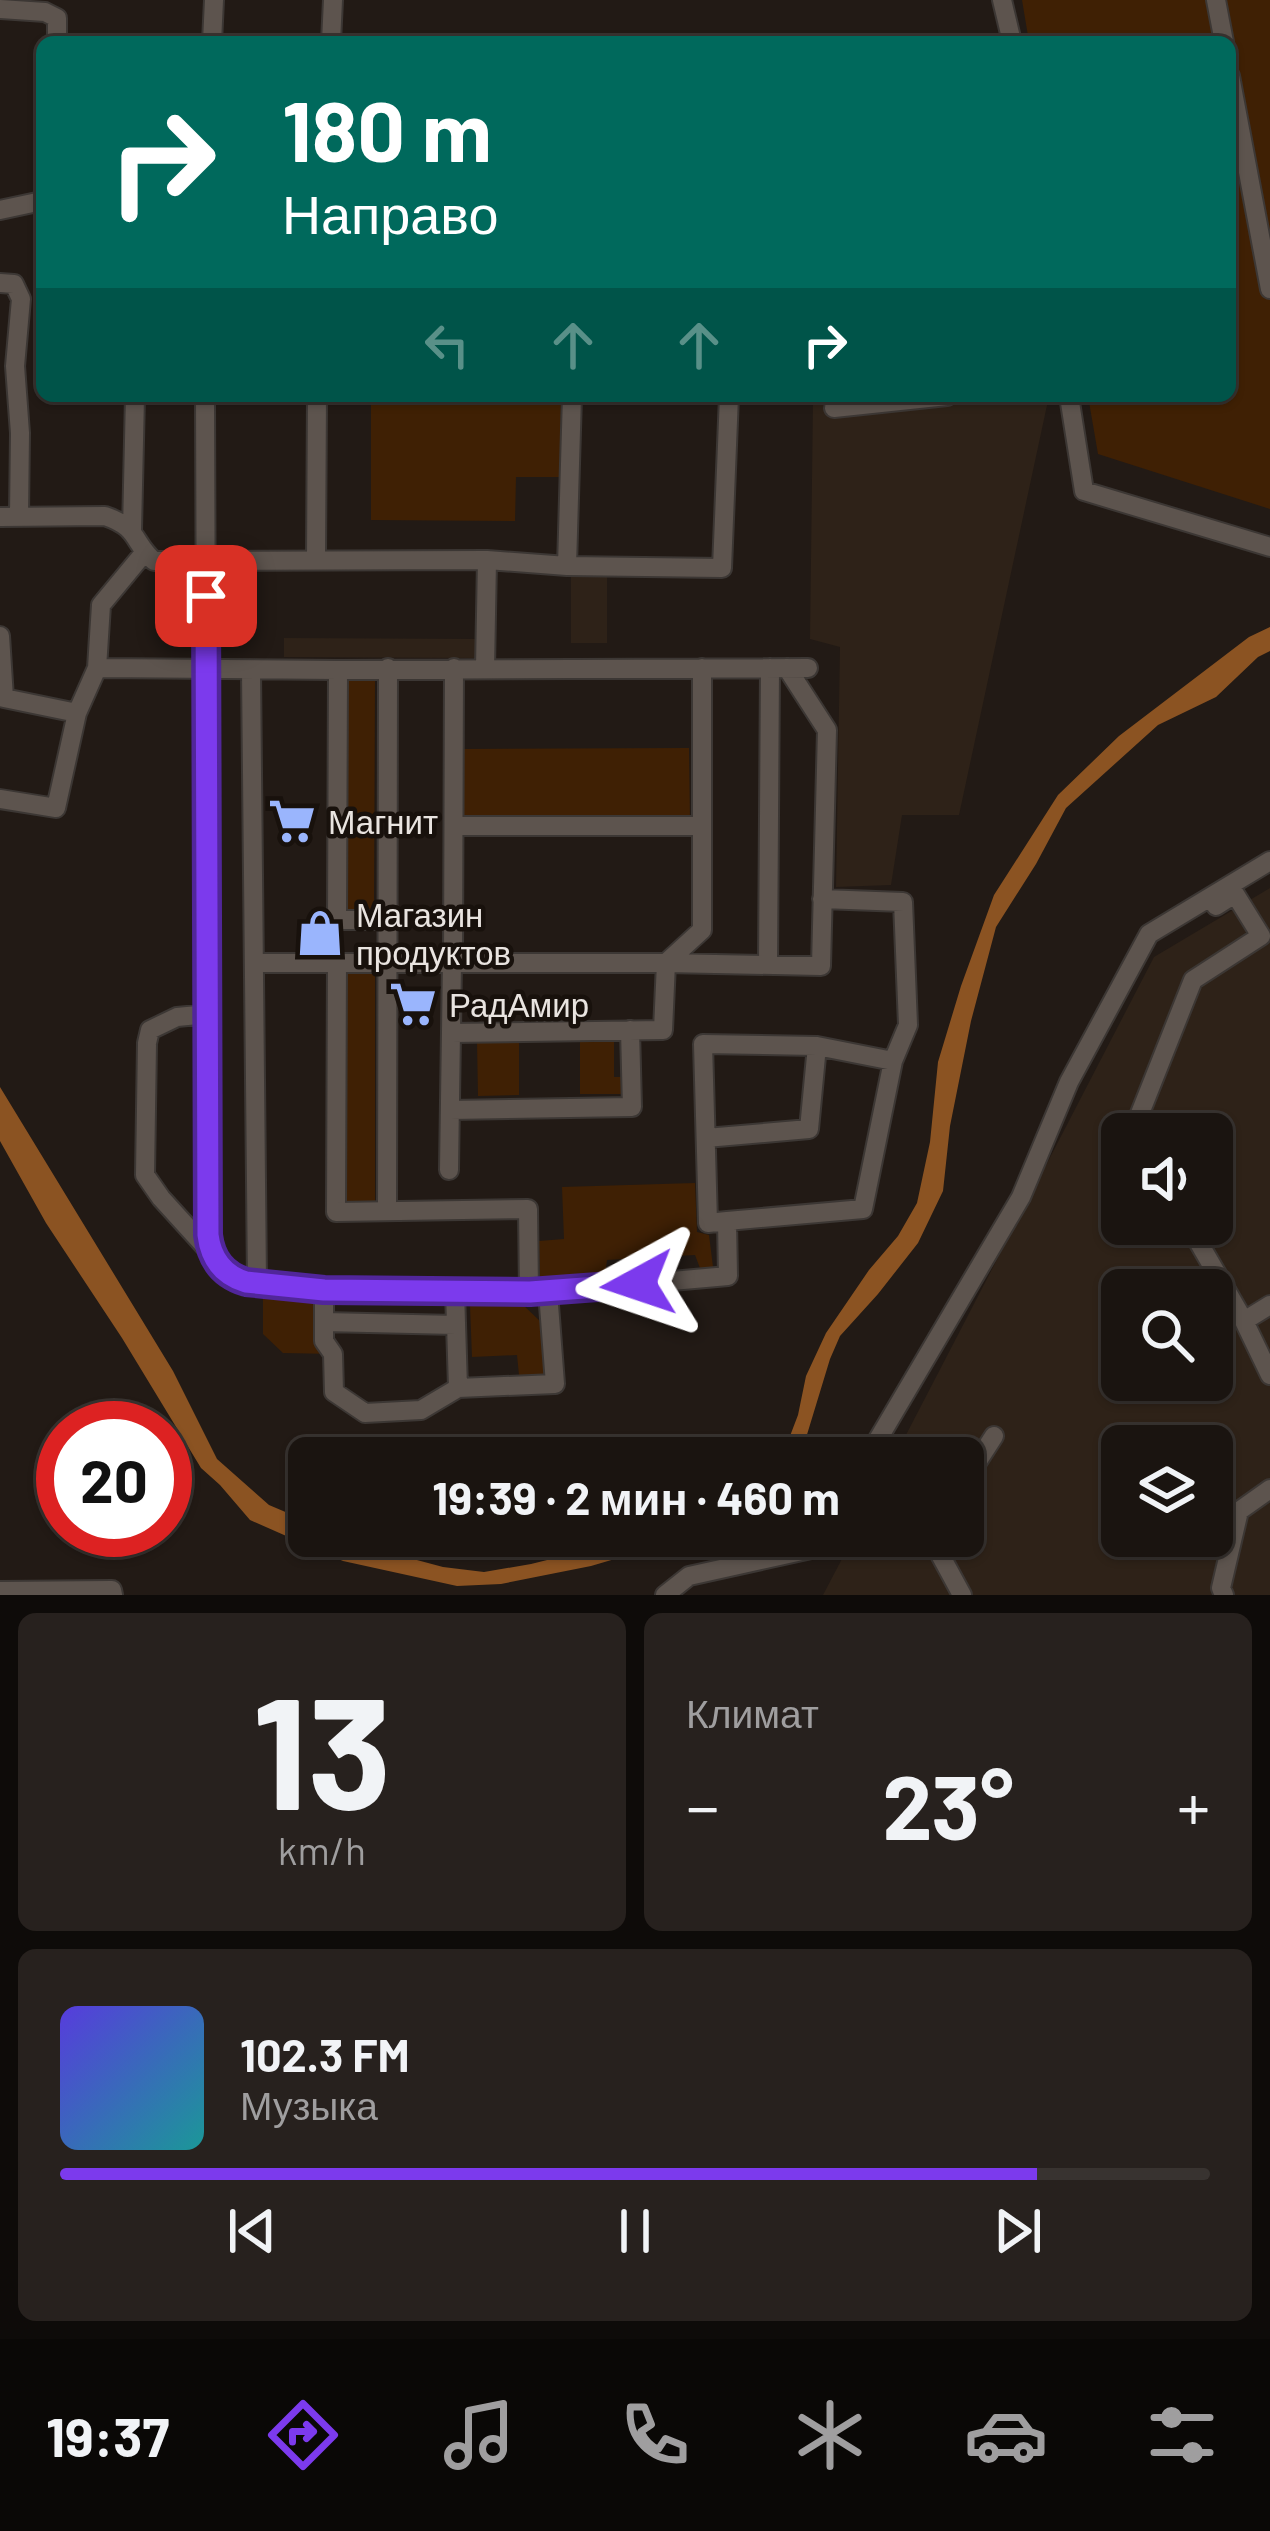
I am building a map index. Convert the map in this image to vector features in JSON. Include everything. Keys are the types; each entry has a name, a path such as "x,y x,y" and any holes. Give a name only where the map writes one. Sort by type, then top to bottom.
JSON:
{"street":[{"path":"212,36 214,0"},
{"path":"331,36 333,0"},
{"path":"1002,0 1011,36"},
{"path":"1216,0 1223,36"},
{"path":"0,9 45,12 57,18 57,36"},
{"path":"1236,108 1270,289"},
{"path":"0,210 36,202"},
{"path":"0,283 14,284 22,299 15,366 20,433 9,516 105,516 132,530 154,561 487,560 722,568 729,402"},
{"path":"132,530 135,402"},
{"path":"205,402 208,1235 213,1256"},
{"path":"316,559 317,402"},
{"path":"567,566 572,402"},
{"path":"834,408 890,402"},
{"path":"1071,402 1084,490 1270,547"},
{"path":"0,799 56,808 77,713 97,668 101,605 145,553"},
{"path":"485,668 487,560"},
{"path":"0,636 4,698 77,713"},
{"path":"97,668 788,668"},
{"path":"387,1211 388,668"},
{"path":"449,1170 454,668"},
{"path":"451,1033 663,1030 666,963 702,931 702,668"},
{"path":"256,963 821,966 827,730 788,668"},
{"path":"768,965 788,668"},
{"path":"251,670 257,1285"},
{"path":"338,670 337,920 387,920"},
{"path":"454,826 702,826"},
{"path":"879,1437 1021,1197 1069,1082 1149,934 1270,861"},
{"path":"1140,1113 1193,980 1261,936 1235,894 1179,930"},
{"path":"822,899 903,902 908,1025 892,1060 863,1209 708,1223 703,1045 817,1046 892,1060"},
{"path":"324,1290 324,1341 333,1354 334,1392 365,1413 421,1410 458,1388 555,1384 528,1209 336,1212 337,962"},
{"path":"208,1014 177,1017 150,1030 145,1175 235,1279 324,1290 539,1292 728,1276 727,1221"},
{"path":"450,1110 632,1107 630,1030"},
{"path":"706,1138 809,1129 817,1046"},
{"path":"1200,1245 1270,1375"},
{"path":"455,1291 458,1388"},
{"path":"1244,1321 1270,1305"},
{"path":"324,1322 456,1325"},
{"path":"984,1451 994,1436"},
{"path":"1224,1595 1221,1588 1239,1511 1270,1489"},
{"path":"665,1595 689,1576 775,1557"},
{"path":"941,1557 962,1595"},
{"path":"0,1591 112,1592"}],"shaded area":[{"path":"1022,0 1270,0 1270,509 1098,454 1089,402 1236,402 1236,36 1028,36"},
{"path":"371,402 561,402 560,477 516,477 515,521 371,520"},
{"path":"813,402 1048,402 959,815 902,815 891,885 836,887 840,647 810,639"},
{"path":"571,575 607,575 607,643 571,643"},
{"path":"1270,627 1270,651 1216,697 1158,725 1066,808 996,927 971,1021 950,1126 943,1191 918,1243 840,1336 806,1437 789,1437 806,1376 826,1333 917,1203 930,1142 938,1062 994,895 1058,795 1119,736 1249,637"},
{"path":"284,638 477,639 477,658 284,657"},
{"path":"348,681 375,681 374,909 347,909"},
{"path":"689,748 690,821 461,822 461,749"},
{"path":"1270,888 1270,1595 823,1595 843,1557 984,1557 984,1437 905,1437 1154,957"},
{"path":"375,970 375,1203 345,1203 346,971"},
{"path":"580,1036 614,1036 614,1077 624,1077 624,1094 580,1094"},
{"path":"519,1040 519,1095 478,1096 477,1041"},
{"path":"0,1087 188,1401 160,1401 46,1223 0,1141"},
{"path":"695,1183 697,1232 709,1235 713,1267 700,1268 695,1255 607,1260 605,1275 540,1277 539,1241 564,1239 562,1187"},
{"path":"274,1287 324,1290 333,1354 283,1353 263,1334 263,1298"},
{"path":"522,1304 541,1322 544,1374 519,1375 517,1355 472,1357 470,1306"},
{"path":"192,1409 217,1459 269,1505 288,1513 288,1537 250,1520 192,1453"},
{"path":"334,1557 406,1557 484,1572 559,1557 622,1557 501,1584 457,1586"}],"place":[{"name":"Магнит","path":"292,821"},
{"name":"Магазин продуктов","path":"320,933"},
{"name":"РадАмир","path":"413,1004"}],"route":[{"path":"206,596 208,1235 213,1256 235,1279 324,1290 548,1292 638,1284"}]}
